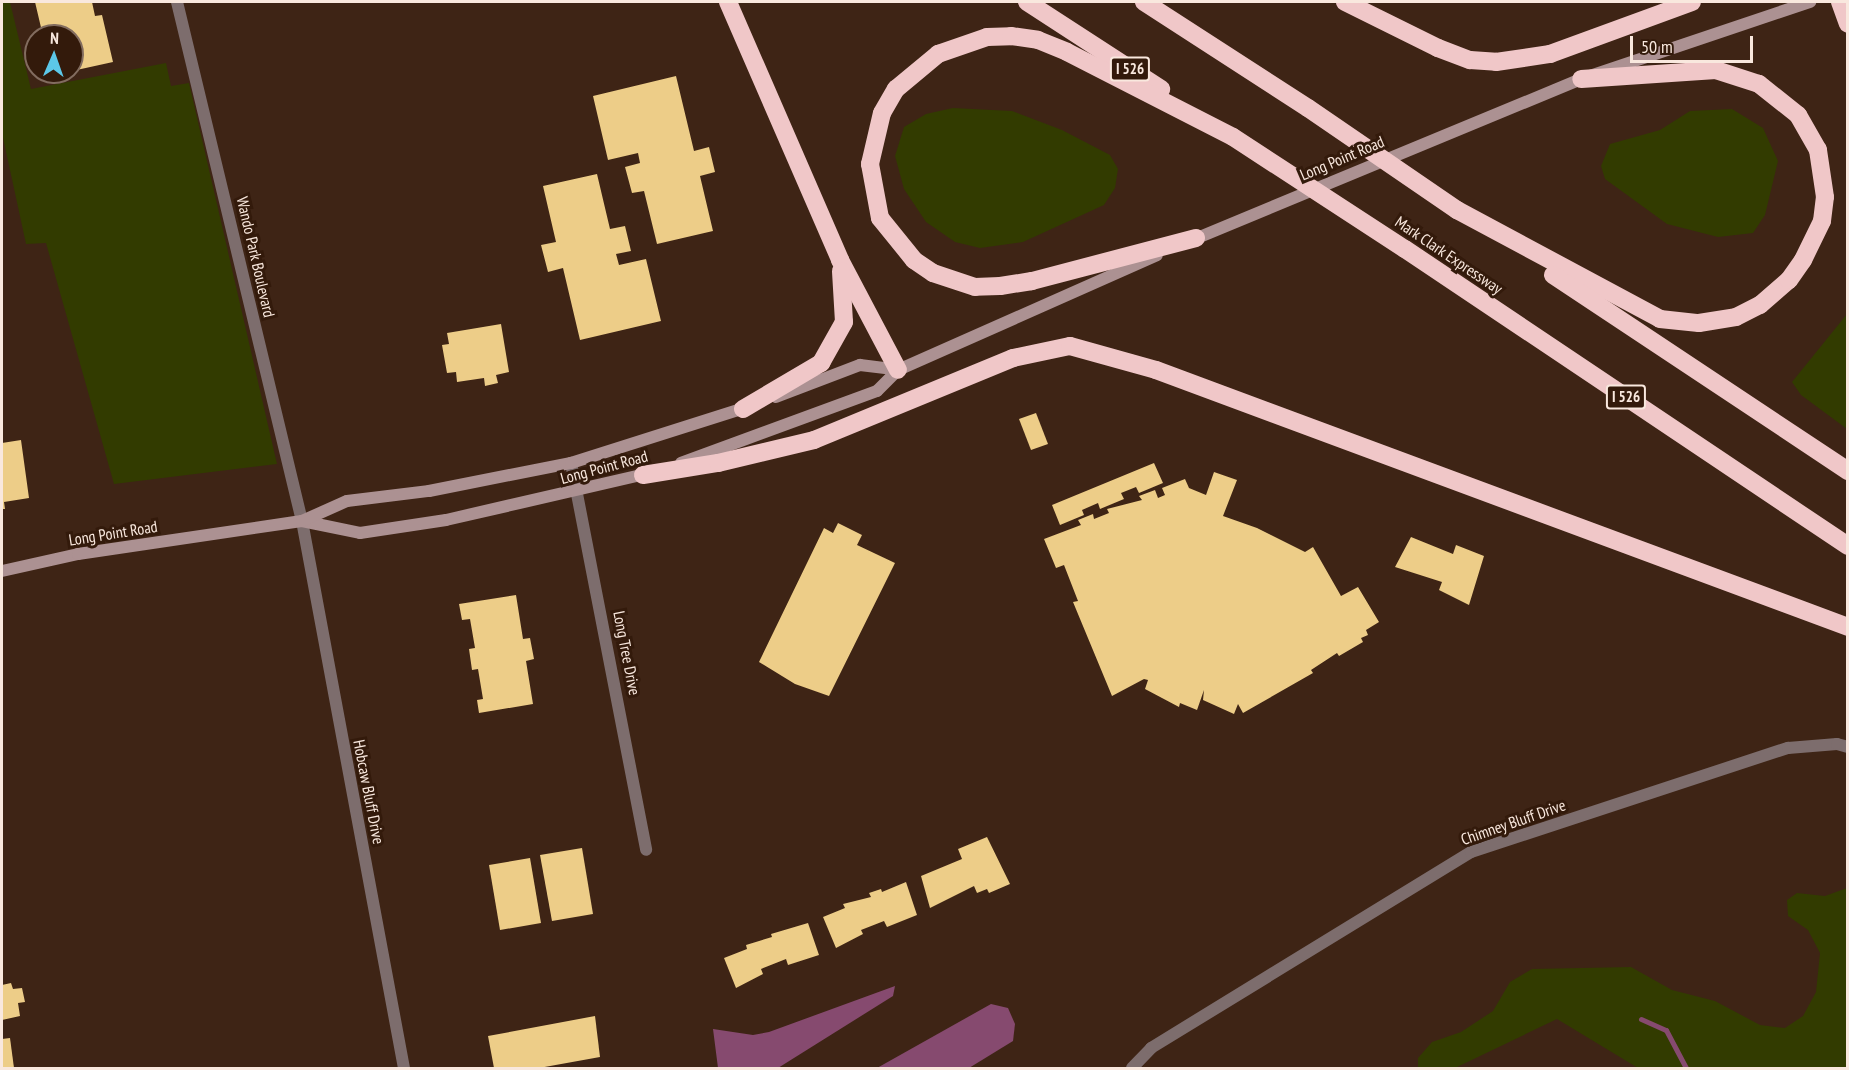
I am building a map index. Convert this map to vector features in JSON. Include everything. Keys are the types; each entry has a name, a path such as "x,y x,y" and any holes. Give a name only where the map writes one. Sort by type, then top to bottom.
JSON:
{"highway":[{"path":"728,2 840,260 898,370"},
{"name":"Mark Clark Expressway","path":"1027,2 1405,249 1848,546"},
{"path":"1144,2 1308,108 1848,471"},
{"path":"1345,2 1438,48 1470,60 1497,62 1550,54 1692,2"},
{"path":"1840,2 1848,24"},
{"path":"1196,238 1032,281 975,287 943,277 914,260 880,219 870,164 882,113 896,89 938,54 978,39 1011,36 1038,40 1067,52 1233,136"},
{"path":"1457,210 1660,319 1699,323 1736,317 1760,305 1789,280 1803,261 1822,221 1825,197 1818,150 1798,115 1759,84 1716,70 1581,79"},
{"path":"744,409 821,363 844,322 840,260"},
{"path":"643,475 718,463 814,440 1013,358 1070,346 1156,370 1841,625"}],"main road":[{"name":"Long Point Road","path":"302,521 360,533 446,520 578,492 643,475 877,391 898,370 1196,238 1581,79 1810,2"},
{"name":"Long Point Road","path":"2,571 78,554 302,521 347,501 429,491 571,463 744,409 860,365 898,370"}],"street":[{"name":"Wando Park Boulevard","path":"177,2 302,521"},
{"name":"Long Tree Drive","path":"571,463 646,850"},
{"name":"Hobcaw Bluff Drive","path":"302,521 405,1068"},
{"name":"Chimney Bluff Drive","path":"1132,1068 1151,1048 1470,852 1788,748 1837,744 1848,747"}],"green space":[{"path":"2,2 10,2 24,60 24,84 30,84 31,89 57,84 84,84 84,79 166,63 171,86 189,83 277,464 114,484 46,243 26,244 2,133"},
{"path":"953,108 1012,111 1062,130 1110,155 1118,169 1115,188 1104,205 1023,242 980,248 955,242 926,222 904,189 895,156 904,127 926,114"},
{"path":"1732,109 1763,128 1778,161 1765,215 1753,233 1718,237 1667,224 1605,179 1601,166 1610,144 1660,130 1690,111"},
{"path":"1847,314 1848,429 1801,395 1792,382"},
{"path":"1847,888 1847,1068 1638,1068 1557,1019 1455,1068 1418,1068 1418,1058 1432,1042 1461,1032 1493,1011 1510,982 1532,969 1631,967 1672,990 1715,1001 1760,1025 1785,1028 1803,1016 1816,992 1820,953 1808,930 1788,916 1787,900 1797,893 1825,896"}],"shaded area":[{"path":"895,986 893,996 778,1068 718,1068 713,1029 753,1035 769,1032"},
{"path":"991,1004 1008,1008 1015,1024 1013,1041 969,1068 877,1068"}],"building":[{"path":"35,2 92,2 95,16 102,15 113,62 84,68 84,24 40,24"},
{"path":"676,76 694,151 709,147 715,172 700,176 713,231 657,244 644,191 632,193 625,167 640,163 638,153 608,160 593,96"},
{"path":"597,174 610,229 625,226 631,251 616,254 619,265 646,259 661,321 580,340 563,268 548,272 541,245 556,242 543,186"},
{"path":"501,324 509,372 496,375 498,383 485,386 484,378 457,382 456,372 447,373 442,345 449,344 447,333"},
{"path":"1036,413 1048,444 1031,450 1019,419"},
{"path":"21,440 29,498 4,502 5,509 2,509 2,443"},
{"path":"1154,463 1163,483 1139,493 1136,487 1121,493 1124,499 1100,509 1098,503 1082,510 1084,515 1060,525 1052,505"},
{"path":"1214,472 1237,480 1223,516 1257,528 1305,552 1313,547 1341,596 1358,587 1379,622 1366,630 1368,635 1361,638 1363,642 1339,656 1337,653 1311,670 1313,673 1243,713 1238,704 1234,714 1203,700 1204,690 1197,710 1180,703 1179,707 1145,689 1148,680 1144,679 1112,696 1073,602 1078,601 1064,565 1056,568 1044,539 1081,525 1078,520 1093,514 1094,519 1109,513 1107,509 1142,500 1139,496 1155,490 1158,498 1165,495 1162,488 1185,479 1189,488 1206,495"},
{"path":"838,523 862,535 857,545 895,563 829,696 795,684 759,662 824,528 833,533"},
{"path":"1411,537 1453,554 1456,545 1484,556 1469,605 1439,590 1442,582 1395,567"},
{"path":"516,595 523,639 530,638 534,659 526,661 533,704 479,713 477,700 483,699 478,669 472,670 469,649 475,648 470,619 462,620 459,604"},
{"path":"987,837 1010,884 989,893 987,889 977,893 974,886 930,908 921,876 962,859 958,849"},
{"path":"582,848 593,914 552,921 540,855"},
{"path":"530,858 541,923 500,930 489,865"},
{"path":"906,882 917,915 887,927 884,921 861,930 863,934 836,948 823,917 845,908 843,904 871,897 869,893 881,889 882,892"},
{"path":"808,923 819,955 788,965 786,959 761,969 763,974 736,988 724,958 747,949 746,945 772,937 771,934"},
{"path":"11,983 13,989 22,988 25,1002 18,1003 20,1016 2,1020 2,985"},
{"path":"595,1016 600,1057 539,1068 494,1068 488,1036"},
{"path":"10,1038 14,1068 2,1068 2,1039"}],"waterway":[{"path":"1641,1019 1666,1030 1686,1068"}]}
